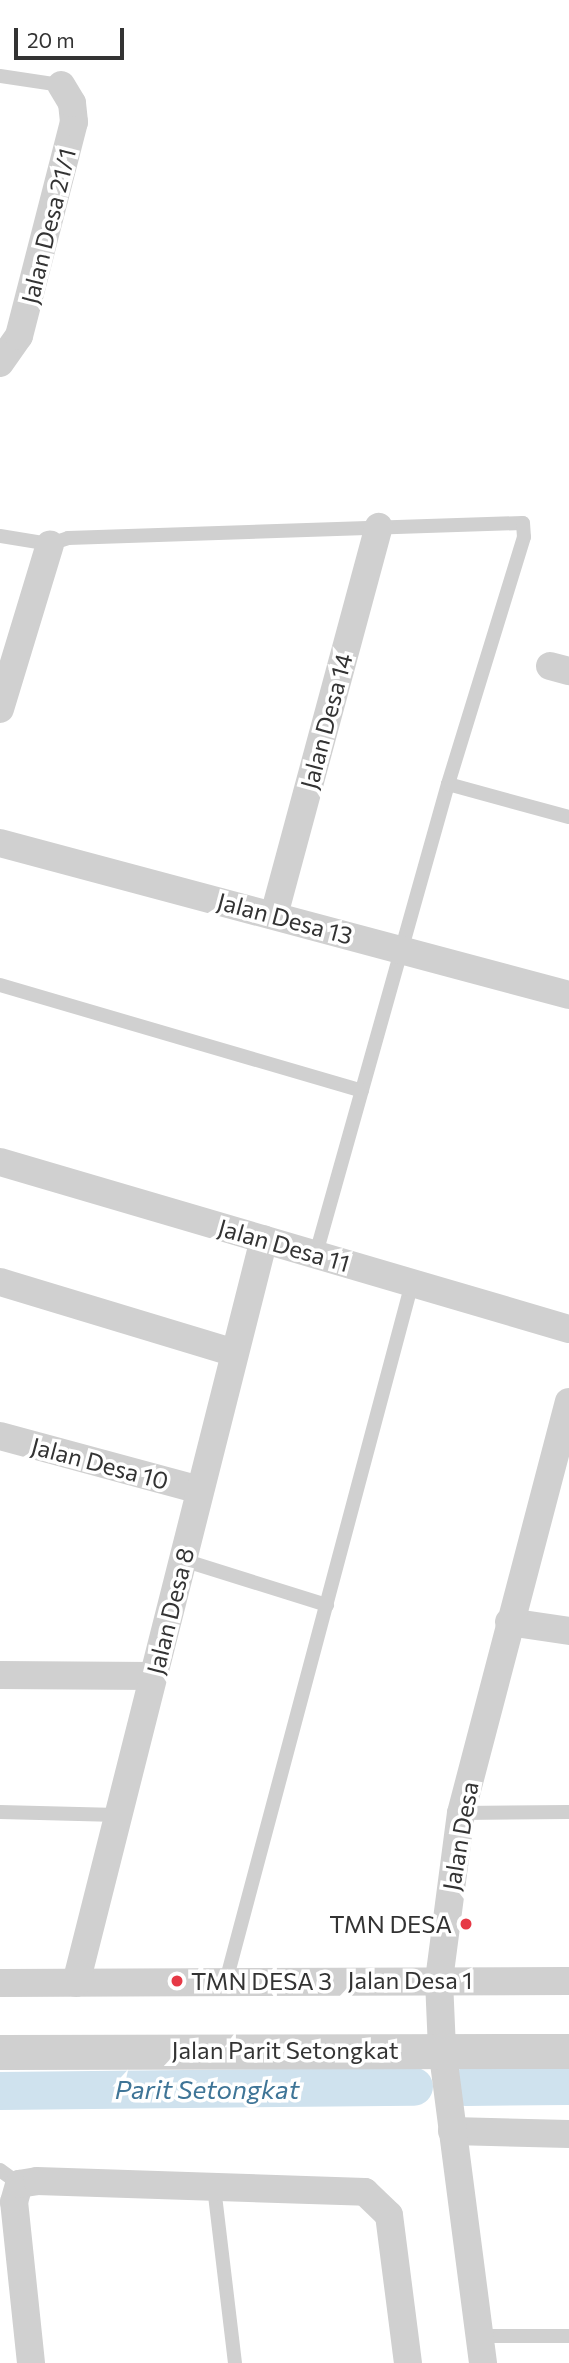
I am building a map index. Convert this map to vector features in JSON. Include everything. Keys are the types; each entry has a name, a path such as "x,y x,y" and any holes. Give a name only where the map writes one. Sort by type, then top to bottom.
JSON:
{"street":[{"name":"Jalan Desa 21/1","path":"0,363 19,336 74,122 72,103 61,85"},
{"name":"Jalan Desa 14","path":"274,915 379,527"},
{"path":"0,709 50,544"},
{"name":"Jalan Desa 13","path":"0,843 569,995"},
{"name":"Jalan Desa 11","path":"0,1161 569,1329"},
{"name":"Jalan Desa 8","path":"76,1983 264,1239"},
{"path":"0,1282 235,1353"},
{"name":"Jalan Desa","path":"481,2350 442,2049 439,1980 461,1813 509,1622 569,1402"},
{"name":"Jalan Desa 10","path":"0,1436 200,1490"},
{"path":"509,1622 569,1631"},
{"path":"0,1675 153,1676"},
{"name":"Jalan Desa 1","path":"0,1983 569,1981"},
{"name":"Jalan Parit Setongkat","path":"0,2052 442,2049 569,2051"},
{"path":"452,2131 569,2134"},
{"path":"31,2363 10,2177 365,2192 388,2215 408,2363"}],"lane":[{"path":"0,76 61,85"},
{"path":"0,536 50,544 68,538 518,520 524,529 448,784 316,1254"},
{"path":"448,784 569,817"},
{"path":"0,985 362,1091"},
{"path":"226,1982 412,1283"},
{"path":"183,1559 327,1605"},
{"path":"0,1812 118,1815"},
{"path":"461,1813 569,1812"},
{"path":"214,2187 235,2363"},
{"path":"481,2350 569,2336"}],"waterway":[{"name":"Parit Setongkat","path":"466,2087 569,2086"},
{"name":"Parit Setongkat","path":"0,2091 414,2087"}],"place":[{"name":"TMN DESA","path":"466,1924"},
{"name":"TMN DESA 3","path":"177,1981"}]}
